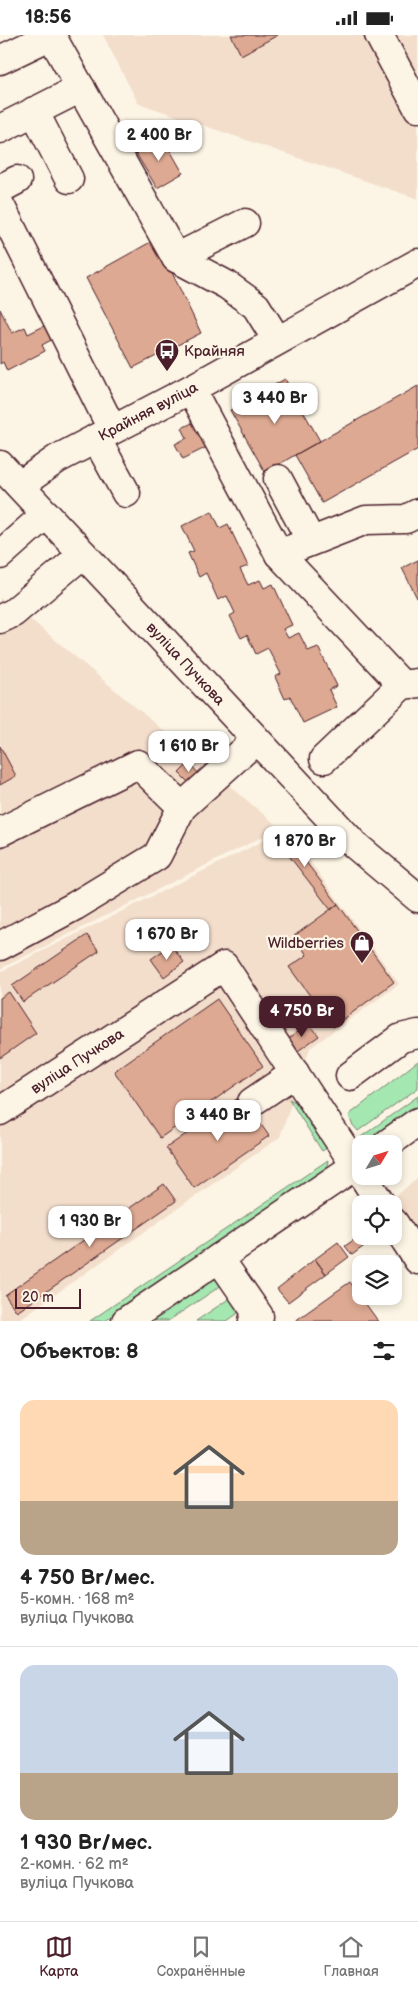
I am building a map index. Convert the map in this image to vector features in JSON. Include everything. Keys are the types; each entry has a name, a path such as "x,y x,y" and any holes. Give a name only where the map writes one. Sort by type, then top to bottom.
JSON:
{"street":[{"path":"0,60 52,35 176,258 227,285 256,306 277,340"},
{"path":"379,35 418,108"},
{"path":"0,129 81,88"},
{"path":"34,111 69,179"},
{"path":"0,205 104,433 126,493"},
{"path":"176,258 245,223"},
{"name":"Крайняя вуліца","path":"20,485 56,459 191,389 417,258"},
{"path":"191,389 280,554 412,686 324,759"},
{"path":"0,465 83,554 13,613 0,619"},
{"path":"278,479 311,541"},
{"path":"280,554 366,520 406,519 418,513"},
{"path":"0,555 46,514"},
{"name":"вуліца Пучкова","path":"83,554 355,845 418,898"},
{"path":"0,946 75,906 157,855 182,807 256,740"},
{"path":"0,832 138,764 182,807"},
{"name":"вуліца Пучкова","path":"0,1111 224,966 352,1157"},
{"path":"350,1076 401,1038 418,1034"},
{"path":"252,1103 295,1073"},
{"path":"400,1135 418,1122"},
{"path":"126,1321 219,1258 352,1174"},
{"path":"402,1235 418,1260"},
{"path":"219,1258 259,1316 253,1321"}],"shaded area":[{"path":"103,35 418,35 418,199 138,103"},
{"path":"0,598 35,623 280,828 0,969"},
{"path":"285,827 399,984 310,1048 280,1137 17,1321 0,1321 0,972 263,841"},
{"path":"418,1177 418,1246 402,1221 402,1195 397,1195"}],"green space":[{"path":"418,1061 418,1088 358,1131 352,1124 349,1115"},
{"path":"418,1096 418,1107 379,1135 364,1135"},
{"path":"289,1099 300,1104 330,1146 322,1151"},
{"path":"328,1160 327,1166 322,1173 105,1321 90,1321"},
{"path":"210,1279 225,1283 168,1321 148,1321"},
{"path":"233,1296 238,1307 237,1314 227,1321 196,1321"}],"building":[{"path":"231,35 278,35 241,55"},
{"path":"162,136 183,173 157,188 135,152"},
{"path":"156,239 201,333 133,368 86,278"},
{"path":"0,309 12,333 25,327 28,334 46,325 53,339 42,345 45,351 7,371 3,362 0,364"},
{"path":"285,379 320,441 265,472 230,410"},
{"path":"418,386 418,449 322,503 295,455"},
{"path":"194,422 207,447 183,459 175,444 187,438 182,428"},
{"path":"212,511 220,528 228,524 248,566 240,569 248,585 260,580 264,588 273,584 292,625 283,629 288,638 299,633 308,651 318,647 337,686 329,690 337,707 303,723 290,696 285,699 275,677 281,674 268,648 256,654 247,635 241,638 230,616 235,613 227,596 218,600 206,573 199,577 188,553 194,551 182,526"},
{"path":"418,560 418,600 402,568"},
{"path":"0,746 16,776 0,785"},
{"path":"189,763 199,774 189,783 179,773"},
{"path":"280,828 338,904 331,910 272,834"},
{"path":"338,904 394,982 333,1027 289,967 307,955 294,936"},
{"path":"87,935 99,951 23,1002 12,986"},
{"path":"171,945 184,962 164,977 151,959"},
{"path":"9,992 36,1033 0,1058 0,998"},
{"path":"217,999 263,1066 160,1138 114,1071"},
{"path":"309,1023 319,1036 295,1053 286,1041"},
{"path":"241,1096 269,1136 194,1188 166,1148"},
{"path":"164,1184 176,1201 17,1312 5,1295"},
{"path":"352,1241 352,1245 366,1245 352,1255 345,1246"},
{"path":"338,1242 349,1257 326,1274 315,1259"},
{"path":"315,1259 326,1274 288,1302 277,1289"},
{"path":"350,1282 352,1285 352,1305 367,1305 378,1321 295,1321"}],"place":[{"name":"Крайняя","path":"167,372"},
{"name":"Wildberries","path":"362,964"}]}
